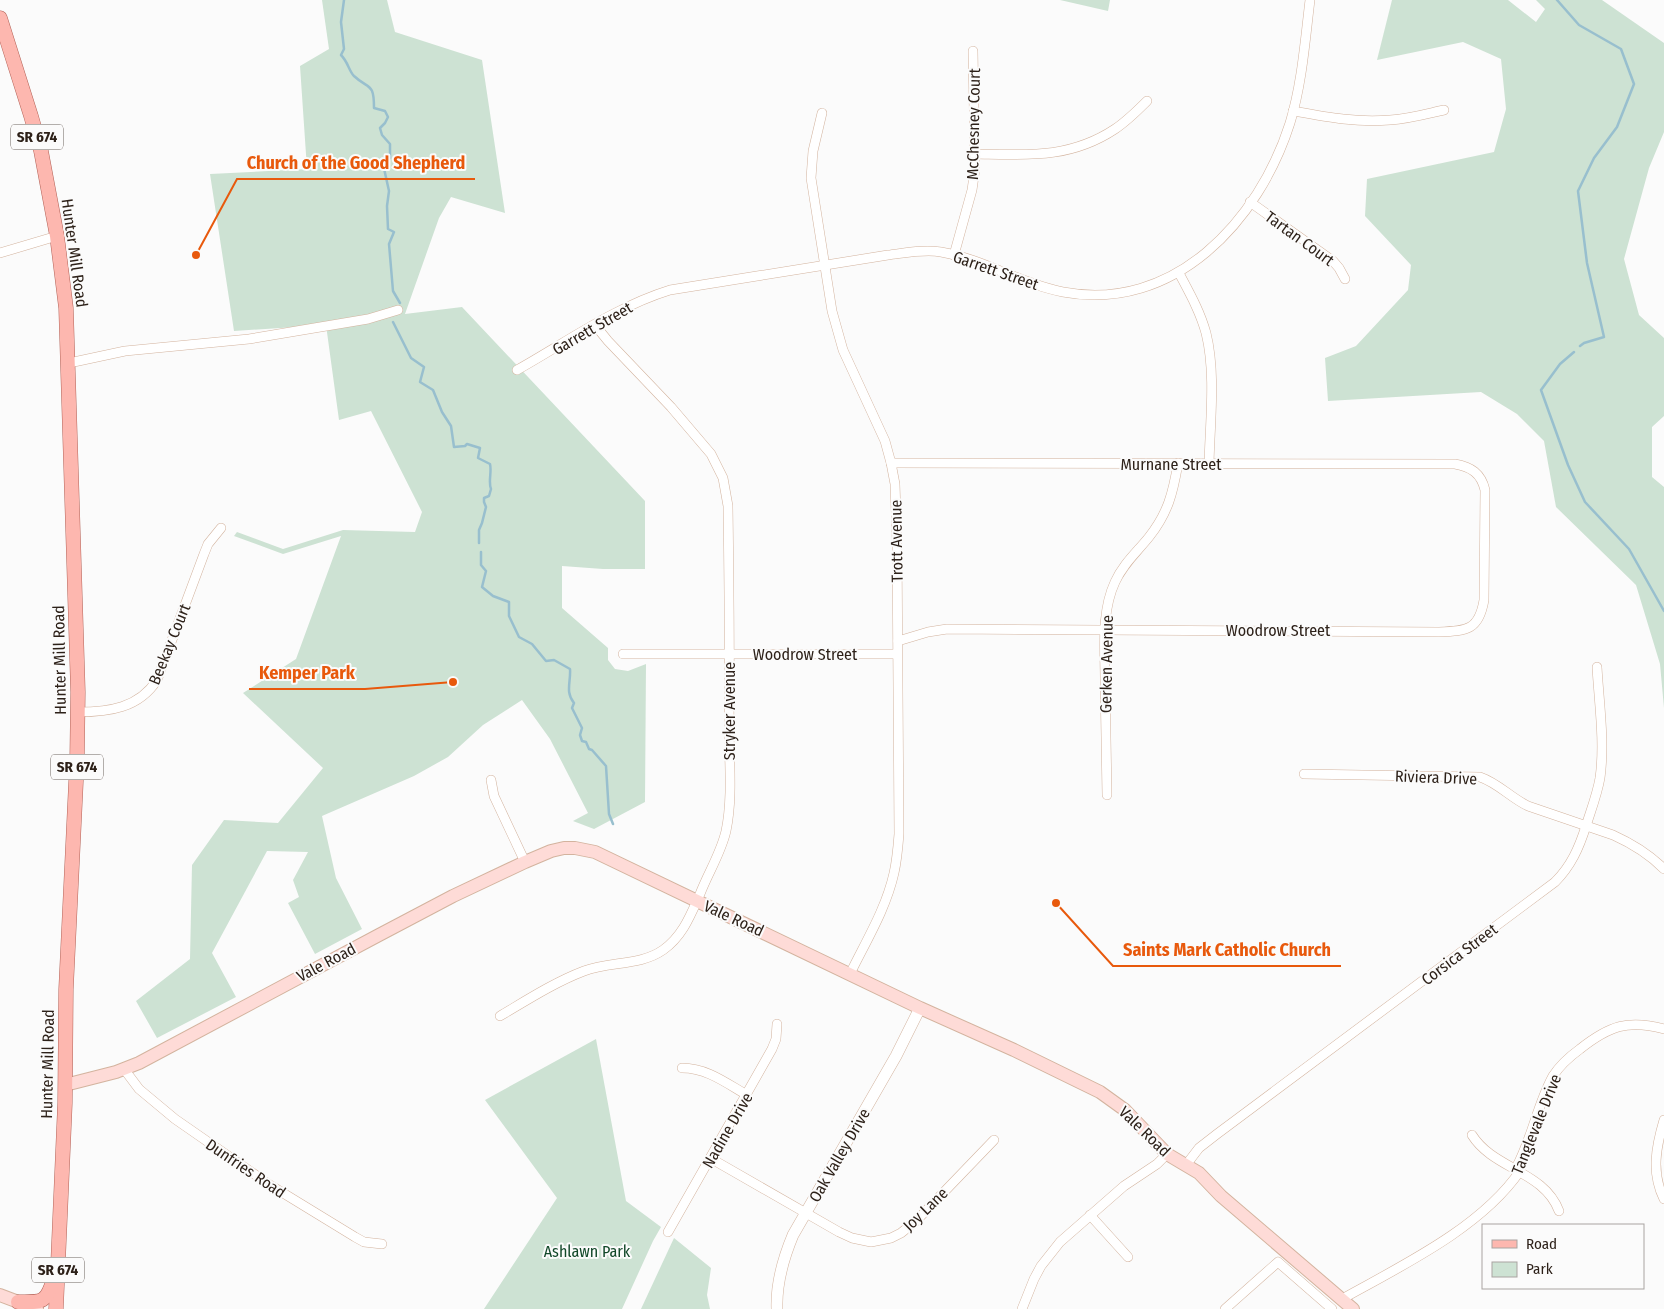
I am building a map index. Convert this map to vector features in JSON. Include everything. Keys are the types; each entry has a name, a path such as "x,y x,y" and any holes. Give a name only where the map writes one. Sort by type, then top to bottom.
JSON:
{"main road":[{"name":"Hunter Mill Road","path":"0,18 41,151 57,236 66,308 69,363 78,712 56,1309"},
{"name":"Vale Road","path":"65,1084 124,1069 160,1052 316,967 445,900 525,862 558,850 585,849 595,852 1100,1092 1125,1110 1167,1154 1199,1173 1221,1196 1353,1309"},
{"path":"18,1302 33,1302 46,1298 50,1292 58,1263"},
{"path":"0,1295 37,1309"}],"street":[{"name":"Garrett Street","path":"517,370 639,301 670,290 825,264 915,252 939,252 954,255 1046,288 1079,295 1096,296 1129,292 1163,281 1179,273 1202,257 1214,245 1250,202 1273,166 1282,145 1298,89 1310,0"},
{"name":"McChesney Court","path":"954,255 972,190 976,154 973,51"},
{"path":"976,154 1040,155 1072,149 1102,137 1116,128 1147,101"},
{"path":"1293,111 1364,121 1408,118 1444,110"},
{"name":"Trott Avenue","path":"822,113 813,150 812,178 832,311 843,350 878,423 892,463 895,484 897,542 899,834 897,856 892,882 850,974"},
{"name":"Tartan Court","path":"1250,202 1333,261 1345,279"},
{"path":"0,253 57,236"},
{"path":"1179,273 1201,317 1210,354 1209,464"},
{"path":"69,363 125,351 249,339 368,319 398,310"},
{"name":"Stryker Avenue","path":"500,1016 584,970 605,965 633,962 656,954 670,945 682,931 716,862 723,840 728,813 727,492 718,466 700,439 608,342 595,325"},
{"name":"Murnane Street","path":"892,463 1451,464"},
{"name":"Gerken Avenue","path":"1107,795 1105,715 1106,612 1115,582 1125,564 1148,538 1165,514 1174,489 1178,463"},
{"name":"Woodrow Street","path":"898,641 928,632 947,629 1440,632 1459,631 1472,627 1479,620 1484,600 1485,490 1477,472 1463,466 1451,464"},
{"name":"Beekay Court","path":"78,712 101,711 123,706 143,697 152,689 208,544 221,528"},
{"name":"Woodrow Street","path":"623,654 898,654"},
{"name":"Corsica Street","path":"1186,1164 1199,1148 1217,1134 1555,882 1572,862 1578,850 1596,796 1601,762 1597,667"},
{"name":"Riviera Drive","path":"1304,774 1480,777 1496,784 1520,802 1626,841 1647,854 1664,869"},
{"path":"491,780 494,796 525,862"},
{"name":"Oak Valley Drive","path":"777,1309 781,1267 794,1235 896,1056 920,1008"},
{"name":"Nadine Drive","path":"668,1232 772,1049 776,1039 777,1024"},
{"name":"Tanglevale Drive","path":"1342,1299 1411,1261 1455,1232 1494,1202 1509,1186 1518,1170 1550,1083 1567,1058 1599,1035 1618,1026 1639,1024 1664,1030"},
{"path":"682,1068 708,1073 746,1095"},
{"name":"Dunfries Road","path":"124,1069 139,1089 156,1104 243,1168 364,1242 382,1244"},
{"path":"1664,1120 1655,1161 1658,1184 1664,1199"},
{"path":"1472,1135 1484,1150 1547,1190 1559,1211"},
{"name":"Joy Lane","path":"710,1158 806,1214 852,1238 871,1242 891,1238 901,1233 917,1220 994,1140"},
{"path":"1022,1309 1034,1278 1050,1252 1124,1186 1157,1164 1167,1154"},
{"path":"1090,1215 1128,1257"},
{"path":"1225,1309 1287,1252"},
{"path":"1278,1262 1332,1309"}],"green space":[{"path":"322,0 387,0 395,32 482,60 505,213 451,197 439,218 405,314 462,307 645,501 645,569 603,569 562,566 562,608 608,648 608,660 615,669 628,671 646,664 645,802 594,829 573,821 588,813 550,739 522,700 483,725 448,757 414,776 322,816 336,878 362,929 315,954 288,903 299,897 293,880 308,852 267,851 212,953 236,997 157,1038 136,1001 190,959 192,865 224,820 278,823 323,768 243,693 296,659 341,536 283,554 234,536 237,532 283,549 343,530 415,532 422,512 371,411 339,420 326,325 234,331 210,174 307,169 300,66 329,49"},
{"path":"1060,0 1110,0 1108,11"},
{"path":"1392,0 1508,0 1536,22 1545,9 1536,0 1602,0 1664,43 1664,132 1649,168 1624,259 1639,315 1664,338 1664,416 1652,427 1652,477 1664,487 1664,708 1660,664 1636,585 1556,507 1544,441 1517,414 1481,392 1328,401 1325,358 1356,346 1408,290 1411,265 1365,216 1367,179 1494,152 1506,109 1501,59 1463,42 1377,60"},
{"name":"Ashlawn Park","path":"596,1039 626,1201 661,1227 622,1309 484,1309 557,1198 485,1100"},
{"name":"Ashlawn Park","path":"674,1238 711,1268 707,1295 710,1309 641,1309"}],"waterway":[{"path":"344,0 341,22 344,49 341,55 354,76 372,90 374,108 385,111 388,117 380,128 382,135 390,144 390,158 383,164 389,191 387,206 388,229 394,232 389,244 393,291 400,303"},
{"path":"1557,0 1579,25 1621,49 1634,84 1617,127 1594,158 1578,191 1587,263 1604,337 1580,346"},
{"path":"393,322 411,358 424,367 420,382 433,390 442,412 451,426 454,447 467,444 480,448 478,458 490,464 491,489 489,496 484,498 486,507 479,530 479,543"},
{"path":"1574,352 1560,364 1541,390 1568,465 1585,502 1629,549 1664,611"},
{"path":"481,552 481,565 486,571 482,587 493,596 509,602 509,616 519,637 532,644 546,661 554,660 570,669 569,691 574,703 572,708 582,728 580,735 582,741 586,742 589,749 606,766 609,814 613,824"}],"place":[{"name":"Church of the Good Shepherd","path":"196,255"},
{"name":"Kemper Park","path":"453,682"},
{"name":"Saints Mark Catholic Church","path":"1056,903"}]}
